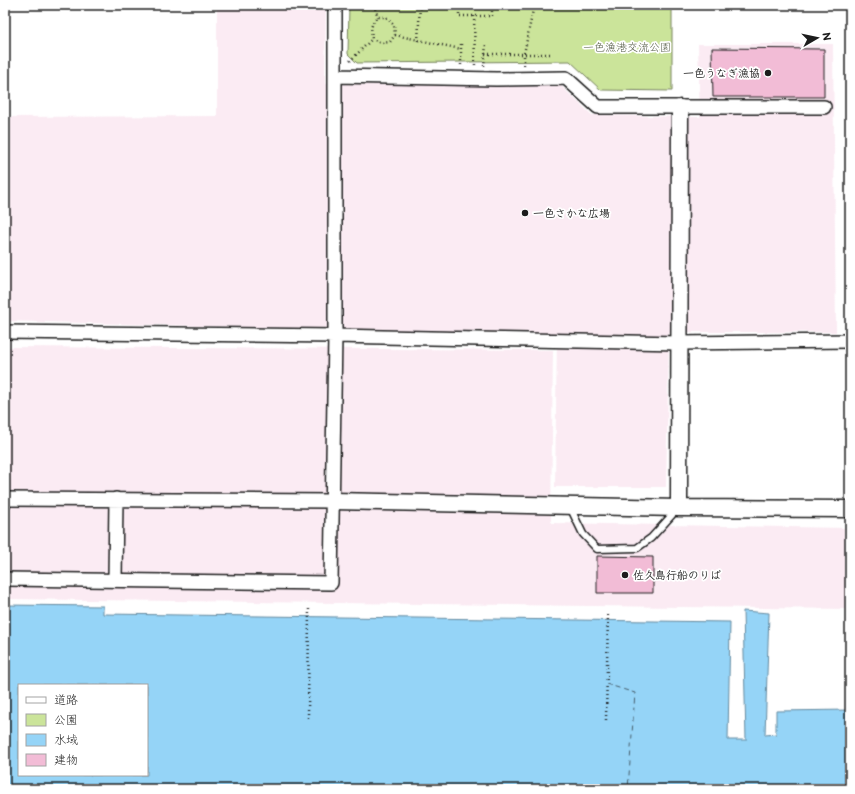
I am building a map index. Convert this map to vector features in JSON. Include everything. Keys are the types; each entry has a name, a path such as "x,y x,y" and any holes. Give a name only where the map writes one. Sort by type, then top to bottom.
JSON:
{"street":[{"path":"5,579 331,583 335,336 335,5"},
{"path":"335,76 496,79 566,78 598,107 824,107"},
{"path":"675,511 679,343 680,108"},
{"path":"5,332 335,336 679,343 850,341"},
{"path":"5,499 333,501 569,506 675,511 850,509"},
{"path":"115,580 116,499"}],"lane":[{"path":"569,506 583,534 597,549 637,548 651,538 675,511"}],"path":[{"path":"374,5 378,17"},
{"path":"418,41 420,5"},
{"path":"459,5 459,16 492,16 492,5"},
{"path":"524,66 524,54 534,5"},
{"path":"474,16 474,60"},
{"path":"378,17 386,17 394,25 395,35 390,42 382,43 372,39 370,28 374,20 378,17"},
{"path":"395,35 461,50"},
{"path":"350,61 372,39"},
{"path":"460,66 461,43"},
{"path":"484,66 486,44"},
{"path":"485,54 550,54"},
{"path":"308,718 309,607"},
{"path":"606,720 608,612"}],"shaded area":[{"path":"217,5 326,5 325,84 561,86 592,115 700,117 698,44 833,44 836,332 669,332 666,487 555,487 557,335 5,321 5,117 217,116"},
{"path":"5,347 553,350 551,523 850,528 850,609 5,599"}],"green space":[{"name":"一色漁港交流公園","path":"349,5 672,5 672,91 601,90 570,61 357,63 348,54"}],"water":[{"path":"5,605 103,606 103,614 730,622 728,740 746,740 743,611 769,613 765,735 776,734 776,711 850,710 850,789 5,789"}],"building":[{"name":"一色うなぎ漁協","path":"712,48 824,49 824,97 713,97"},
{"name":"佐久島行船のりば","path":"597,556 653,557 653,593 597,593"}],"ferry route":[{"path":"606,684 635,693 628,789"}],"place":[{"name":"一色うなぎ漁協","path":"768,73"},
{"name":"一色さかな広場","path":"525,213"},
{"name":"佐久島行船のりば","path":"625,575"}]}
